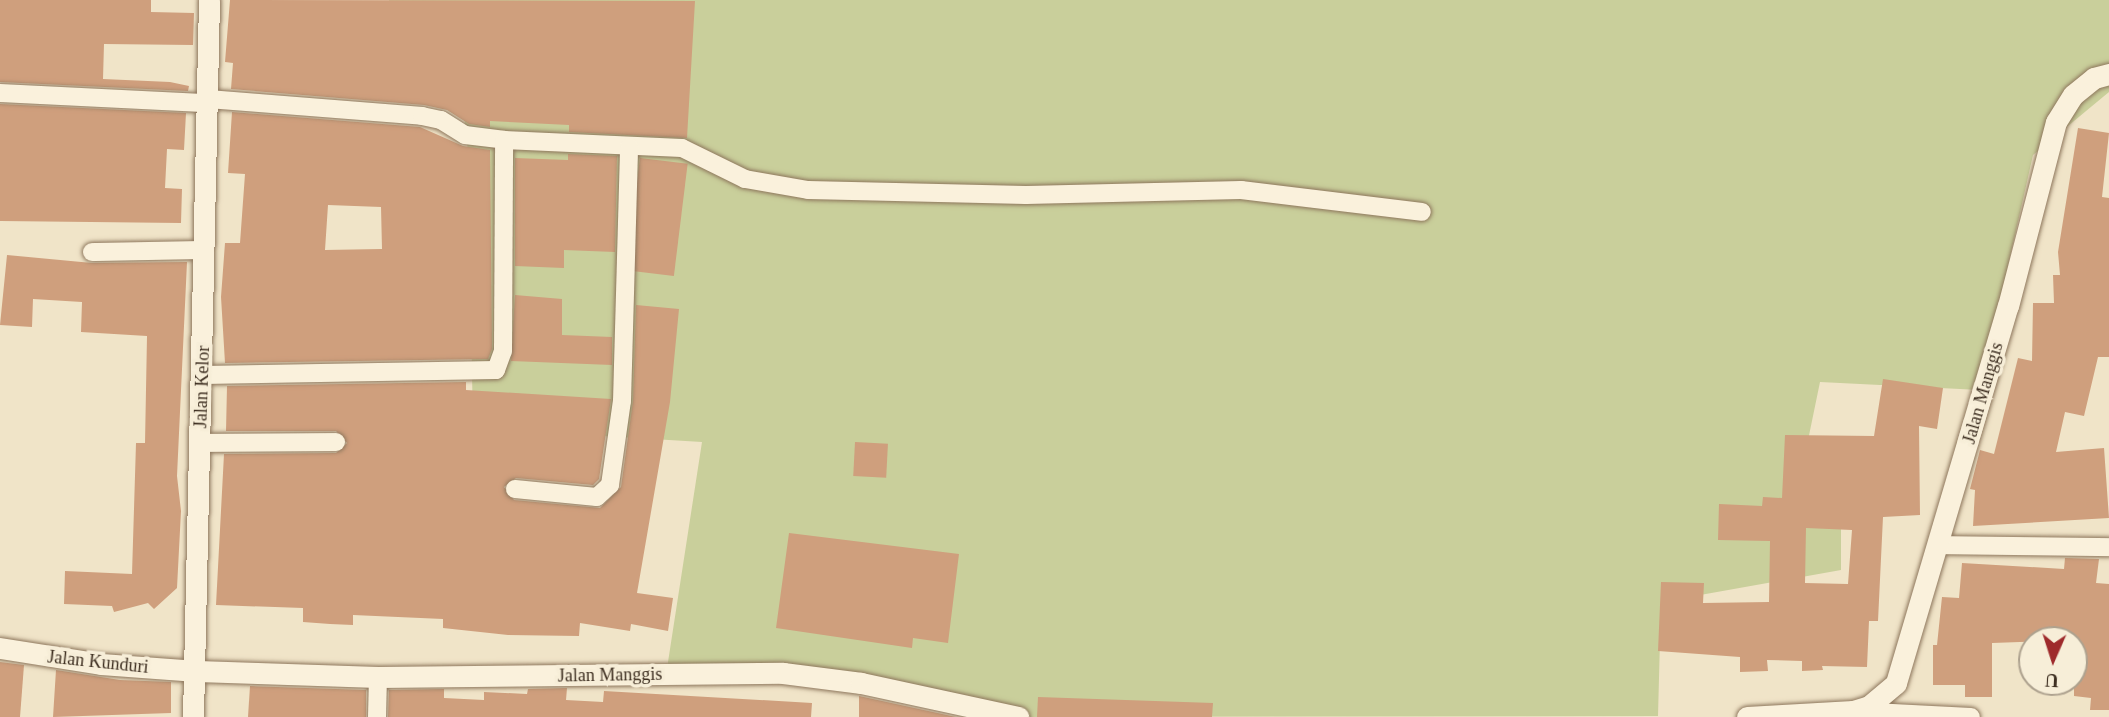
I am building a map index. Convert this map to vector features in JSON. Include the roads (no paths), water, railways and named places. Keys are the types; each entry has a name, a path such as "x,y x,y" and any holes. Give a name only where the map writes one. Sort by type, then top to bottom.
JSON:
{"street":[{"name":"Jalan Kelor","path":"193,717 197,671 209,0"},
{"name":"Jalan Manggis","path":"1853,711 1869,706 1896,683 1939,545 2056,122 2073,95 2094,78 2109,74"},
{"path":"0,93 208,101 422,116 441,120 465,135 504,140 682,148 745,179 808,190 1026,195 1241,190 1422,212"},
{"path":"203,375 496,370 503,351 504,140"},
{"path":"515,489 597,497 610,485 622,401 629,147"},
{"path":"92,252 205,250"},
{"path":"200,443 336,442"},
{"path":"1939,545 2109,547"},
{"name":"Jalan Kunduri","path":"0,648 101,664 197,671"},
{"name":"Jalan Manggis","path":"197,671 378,677 783,673 861,683 1018,717"},
{"path":"377,717 378,677"},
{"name":"Jalan Manggis","path":"1747,717 1853,711 1905,716 1971,717"}]}
